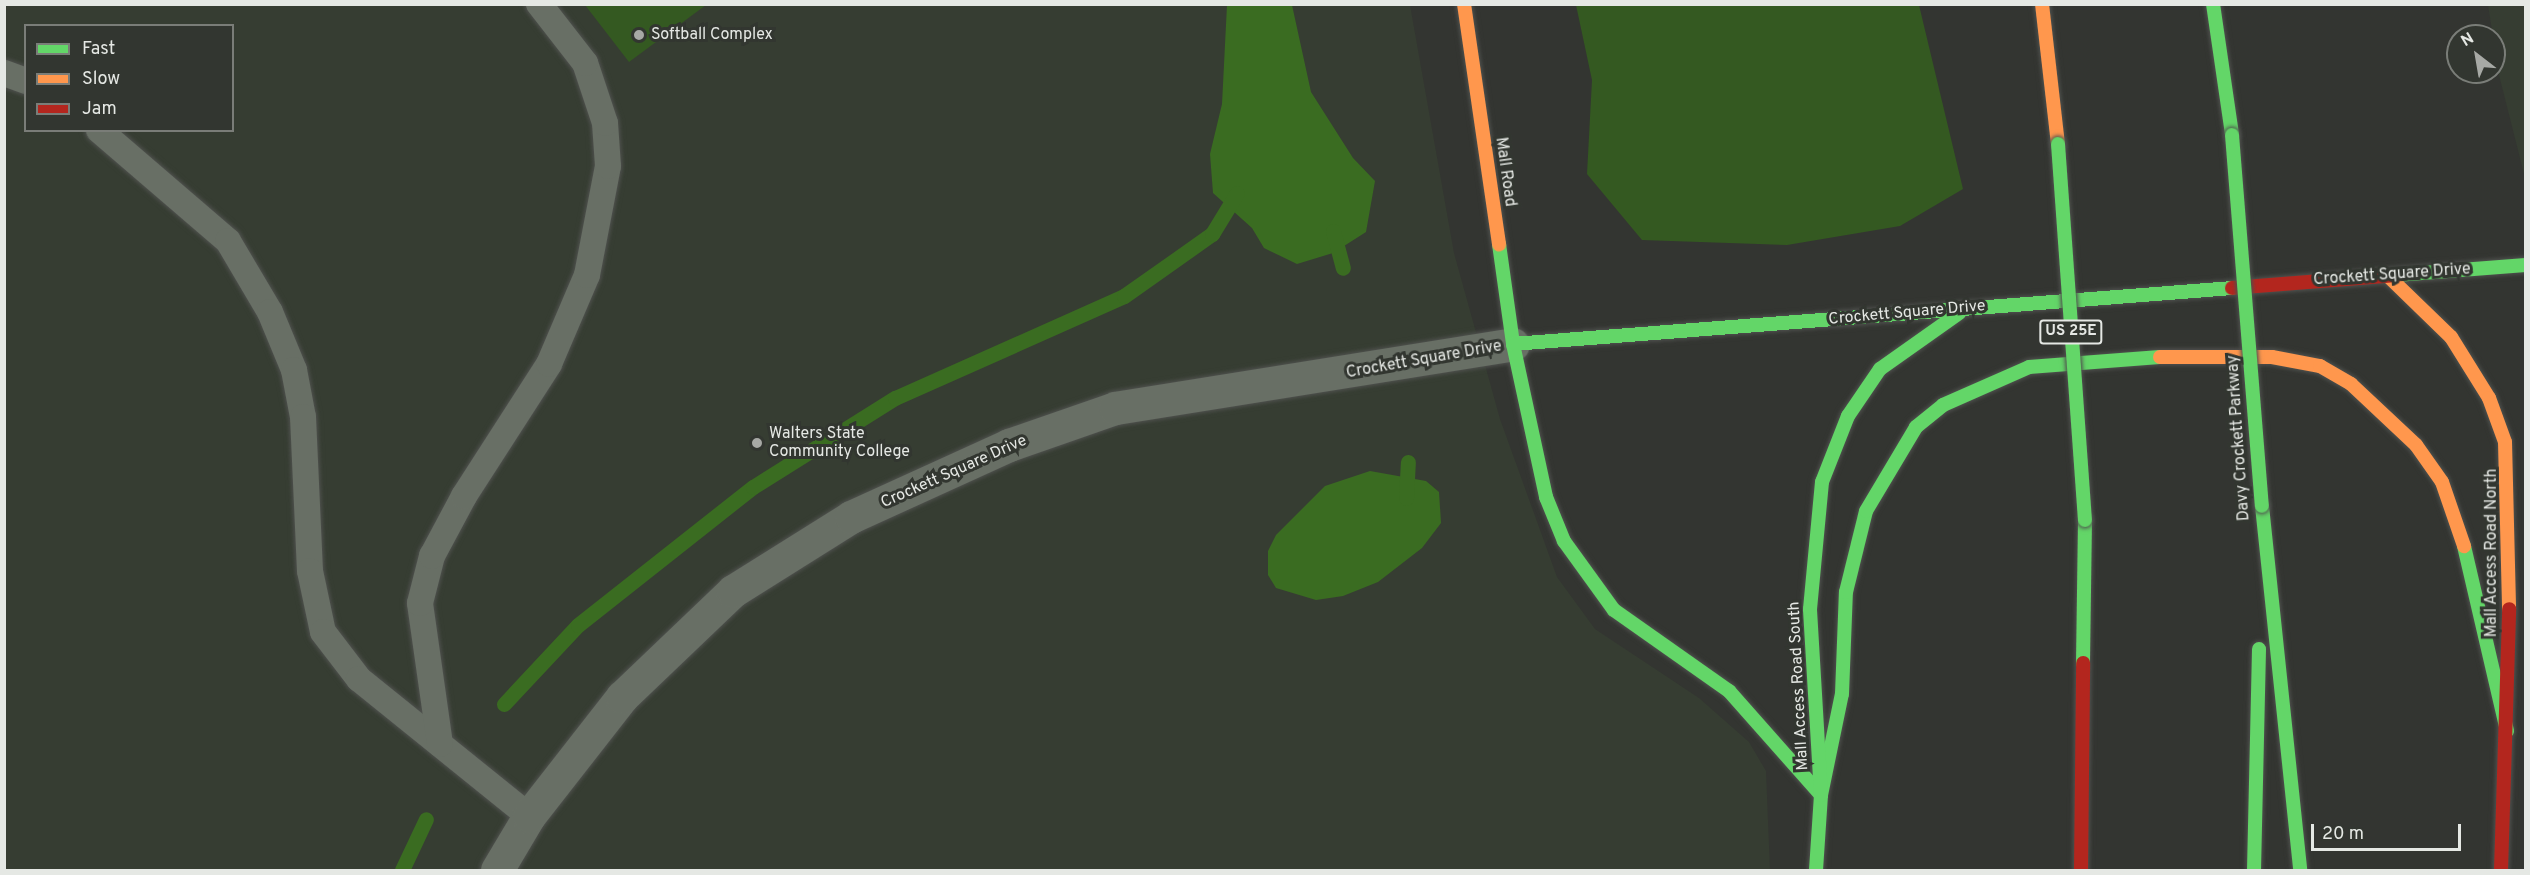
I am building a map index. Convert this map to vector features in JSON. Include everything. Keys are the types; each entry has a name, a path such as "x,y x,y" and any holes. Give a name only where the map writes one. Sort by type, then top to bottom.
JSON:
{"main road":[{"name":"Mall Road","path":"1464,4 1513,344 1546,498 1581,570 1614,610 1729,690 1821,795"},
{"name":"US 25E","path":"2042,4 2058,144 2085,520 2084,813 2081,870"},
{"name":"Davy Crockett Parkway","path":"2213,4 2232,135 2262,506 2254,870"},
{"name":"Crockett Square Drive","path":"1513,344 2526,266"},
{"name":"Mall Access Road North","path":"2389,276 2451,338 2489,398 2505,441 2510,476 2507,731 2501,870"},
{"name":"Mall Access Road South","path":"1816,870 1821,795 1810,609 1822,482 1848,416 1880,369 1966,309"},
{"path":"1821,795 1842,694 1846,592 1866,511 1894,457 1916,428 1943,405 2030,367 2188,355 2272,357 2320,366 2351,384 2416,445 2442,482 2470,565 2507,731"},
{"path":"2262,506 2300,870"},
{"path":"2507,731 2524,581"},
{"path":"2070,870 2084,813"}],"street":[{"name":"Crockett Square Drive","path":"497,870 529,816 622,697 733,591 851,517 1009,446 1115,408 1513,344"}],"lane":[{"path":"440,744 420,603 432,556 464,496 530,401 571,316 587,275 608,166 604,123 585,63 539,4"},
{"path":"4,73 24,80"},
{"path":"101,132 228,241 270,312 294,370 303,417 310,571 323,633 359,679 529,816"}],"shaded area":[{"name":"Walters State Community College","path":"5,4 1410,5 1454,253 1500,419 1557,577 1595,629 1699,698 1749,742 1766,771 1770,870 5,870"},
{"name":"Softball Complex","path":"585,5 706,5 629,62"},
{"path":"1227,5 1292,5 1311,92 1353,158 1375,181 1366,232 1333,253 1297,264 1264,248 1252,228 1213,193 1210,154 1222,104"},
{"path":"1576,5 1919,5 1963,189 1900,226 1787,245 1642,240 1587,174 1592,80"},
{"path":"2488,5 2525,5 2525,178 2501,84 2506,84 2506,24 2491,24"},
{"path":"1370,471 1426,481 1439,492 1441,523 1422,548 1378,582 1343,596 1316,600 1276,588 1268,575 1268,551 1276,535 1325,486"}],"waterway":[{"path":"504,704 578,625 753,487 895,398 1124,296 1212,234 1237,193"},
{"path":"1333,231 1343,268"},
{"path":"1406,498 1408,462"},
{"path":"402,870 426,819"}],"traffic: fast":[{"path":"2213,4 2232,135"},
{"path":"2232,135 2262,506"},
{"path":"2058,144 2085,520"},
{"path":"1499,244 1513,344 1546,497 1564,541 1614,610 1729,691 1821,795"},
{"path":"2396,275 2526,265"},
{"path":"1513,344 2232,288"},
{"path":"1816,870 1821,795 1810,609 1822,482 1848,416 1880,369 1959,313"},
{"path":"1821,795 1842,694 1846,592 1866,511 1916,427 1943,405 2029,367 2160,357"},
{"path":"2262,506 2300,870"},
{"path":"2083,663 2085,520"},
{"path":"2464,546 2507,731"},
{"path":"2254,870 2259,649"}],"traffic: slow":[{"path":"1464,4 1499,244"},
{"path":"2042,4 2058,144"},
{"path":"2389,277 2451,337 2489,398 2505,442 2509,609"},
{"path":"2160,357 2272,357 2320,366 2351,384 2416,445 2442,482 2464,546"}],"traffic: jam":[{"path":"2232,288 2396,275"},
{"path":"2501,870 2509,609"},
{"path":"2081,870 2083,663"}],"place":[{"name":"Softball Complex","path":"639,35"},
{"name":"Walters State Community College","path":"757,443"}]}
